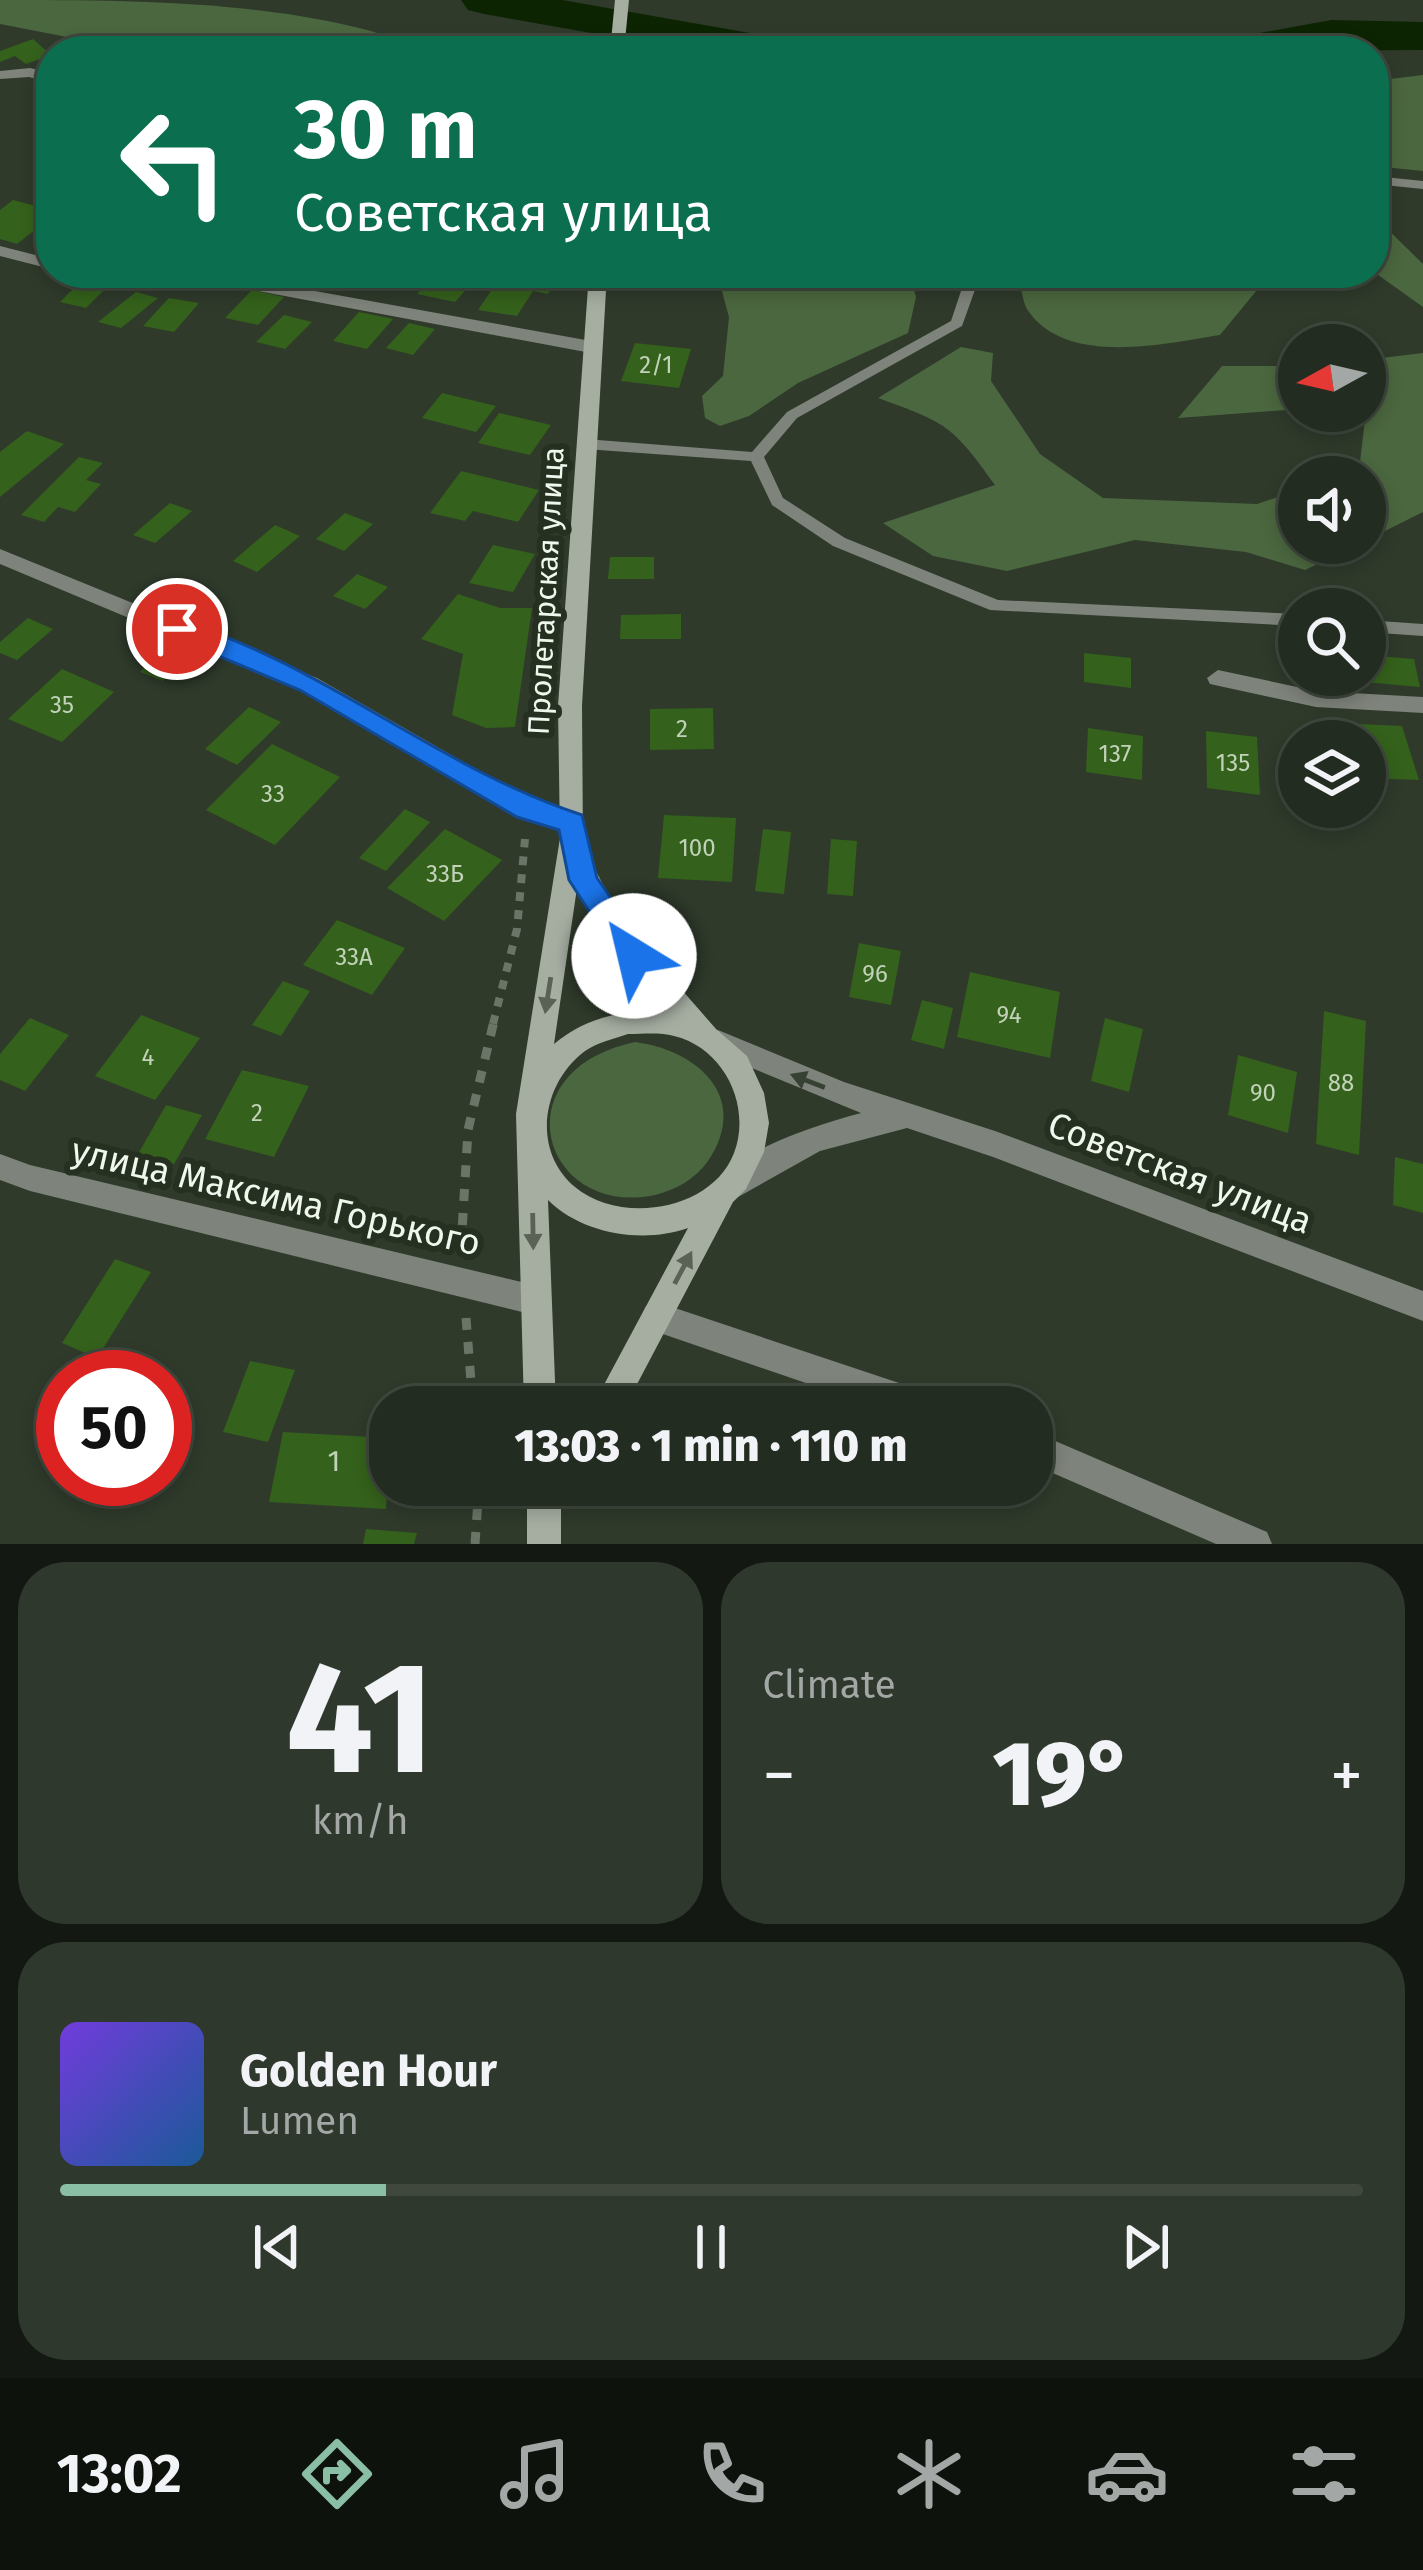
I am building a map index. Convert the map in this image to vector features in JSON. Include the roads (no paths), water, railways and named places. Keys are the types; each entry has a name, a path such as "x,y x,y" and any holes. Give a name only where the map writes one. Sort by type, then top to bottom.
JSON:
{"main road":[{"path":"618,36 622,0"},
{"name":"Пролетарская улица","path":"530,1114 572,830 570,706 597,288"},
{"name":"Пролетарская улица","path":"572,830 584,880 610,926 658,987 710,1039"},
{"path":"539,1386 530,1114 545,1072 578,1040 628,1022 680,1025 710,1039 735,1060 751,1088 757,1119 748,1159 722,1194 619,1386"},
{"path":"530,1114 535,1158 562,1196 619,1222 682,1217 722,1194"}],"street":[{"path":"0,75 36,73"},
{"path":"0,251 36,260"},
{"path":"269,288 592,347"},
{"path":"0,556 309,684 572,830"},
{"path":"1218,678 1316,699 1423,705"},
{"name":"Советская улица","path":"710,1039 760,1063 1423,1306"},
{"path":"722,1194 776,1154 820,1135 909,1114"},
{"name":"улица Максима Горького","path":"0,1167 534,1300"},
{"path":"657,1317 860,1386"},
{"path":"1053,1456 1255,1544"}],"lane":[{"path":"1389,182 1423,185"},
{"path":"756,457 792,415 957,323 969,288"},
{"path":"585,444 756,457"},
{"path":"756,457 777,501 839,542 995,605 1278,619"},
{"path":"1386,627 1423,630"}],"waterway":[{"path":"484,0 688,36"},
{"path":"1319,36 1423,36"}]}
